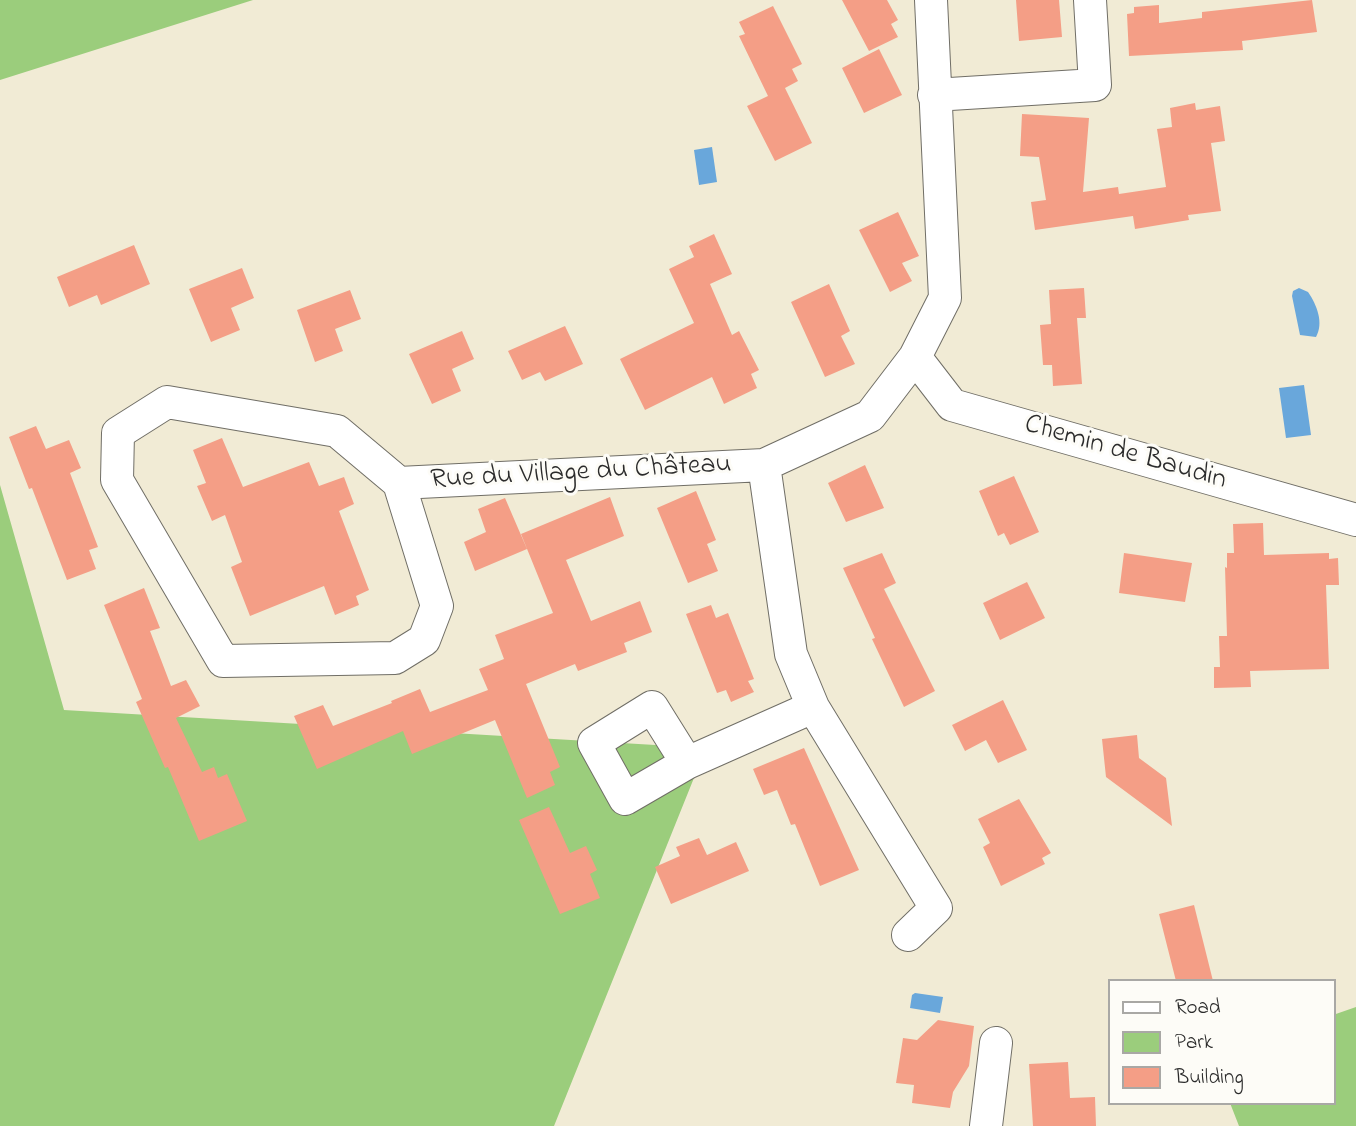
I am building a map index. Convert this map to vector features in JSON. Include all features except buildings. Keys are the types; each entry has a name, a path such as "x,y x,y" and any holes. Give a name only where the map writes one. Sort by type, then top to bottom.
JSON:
{"street":[{"name":"Rue du Village du Château","path":"399,484 436,606 424,640 395,658 223,661 117,480 118,433 167,402 337,431 399,484 764,465 870,416 915,357 946,298 931,0"},
{"path":"934,95 1095,85 1090,0"},
{"name":"Chemin de Baudin","path":"915,357 952,405 1356,520"},
{"name":"Rue du Village du Château","path":"764,465 790,654 813,707 936,908 908,935"},
{"path":"687,763 813,707"},
{"path":"986,1126 996,1043"}],"green space":[{"path":"0,0 253,0 0,80"},
{"path":"0,485 64,710 706,748 554,1126 0,1126"},
{"path":"1356,1007 1356,1126 1239,1126 1231,1105 1335,1105 1335,1014"}],"water":[{"path":"712,147 717,182 699,185 694,150"},
{"path":"1299,288 1308,292 1317,308 1319,326 1316,337 1300,335 1292,296 1293,291"},
{"path":"1304,385 1311,435 1286,438 1279,388"},
{"path":"915,993 943,997 940,1013 910,1008 912,995"}]}
